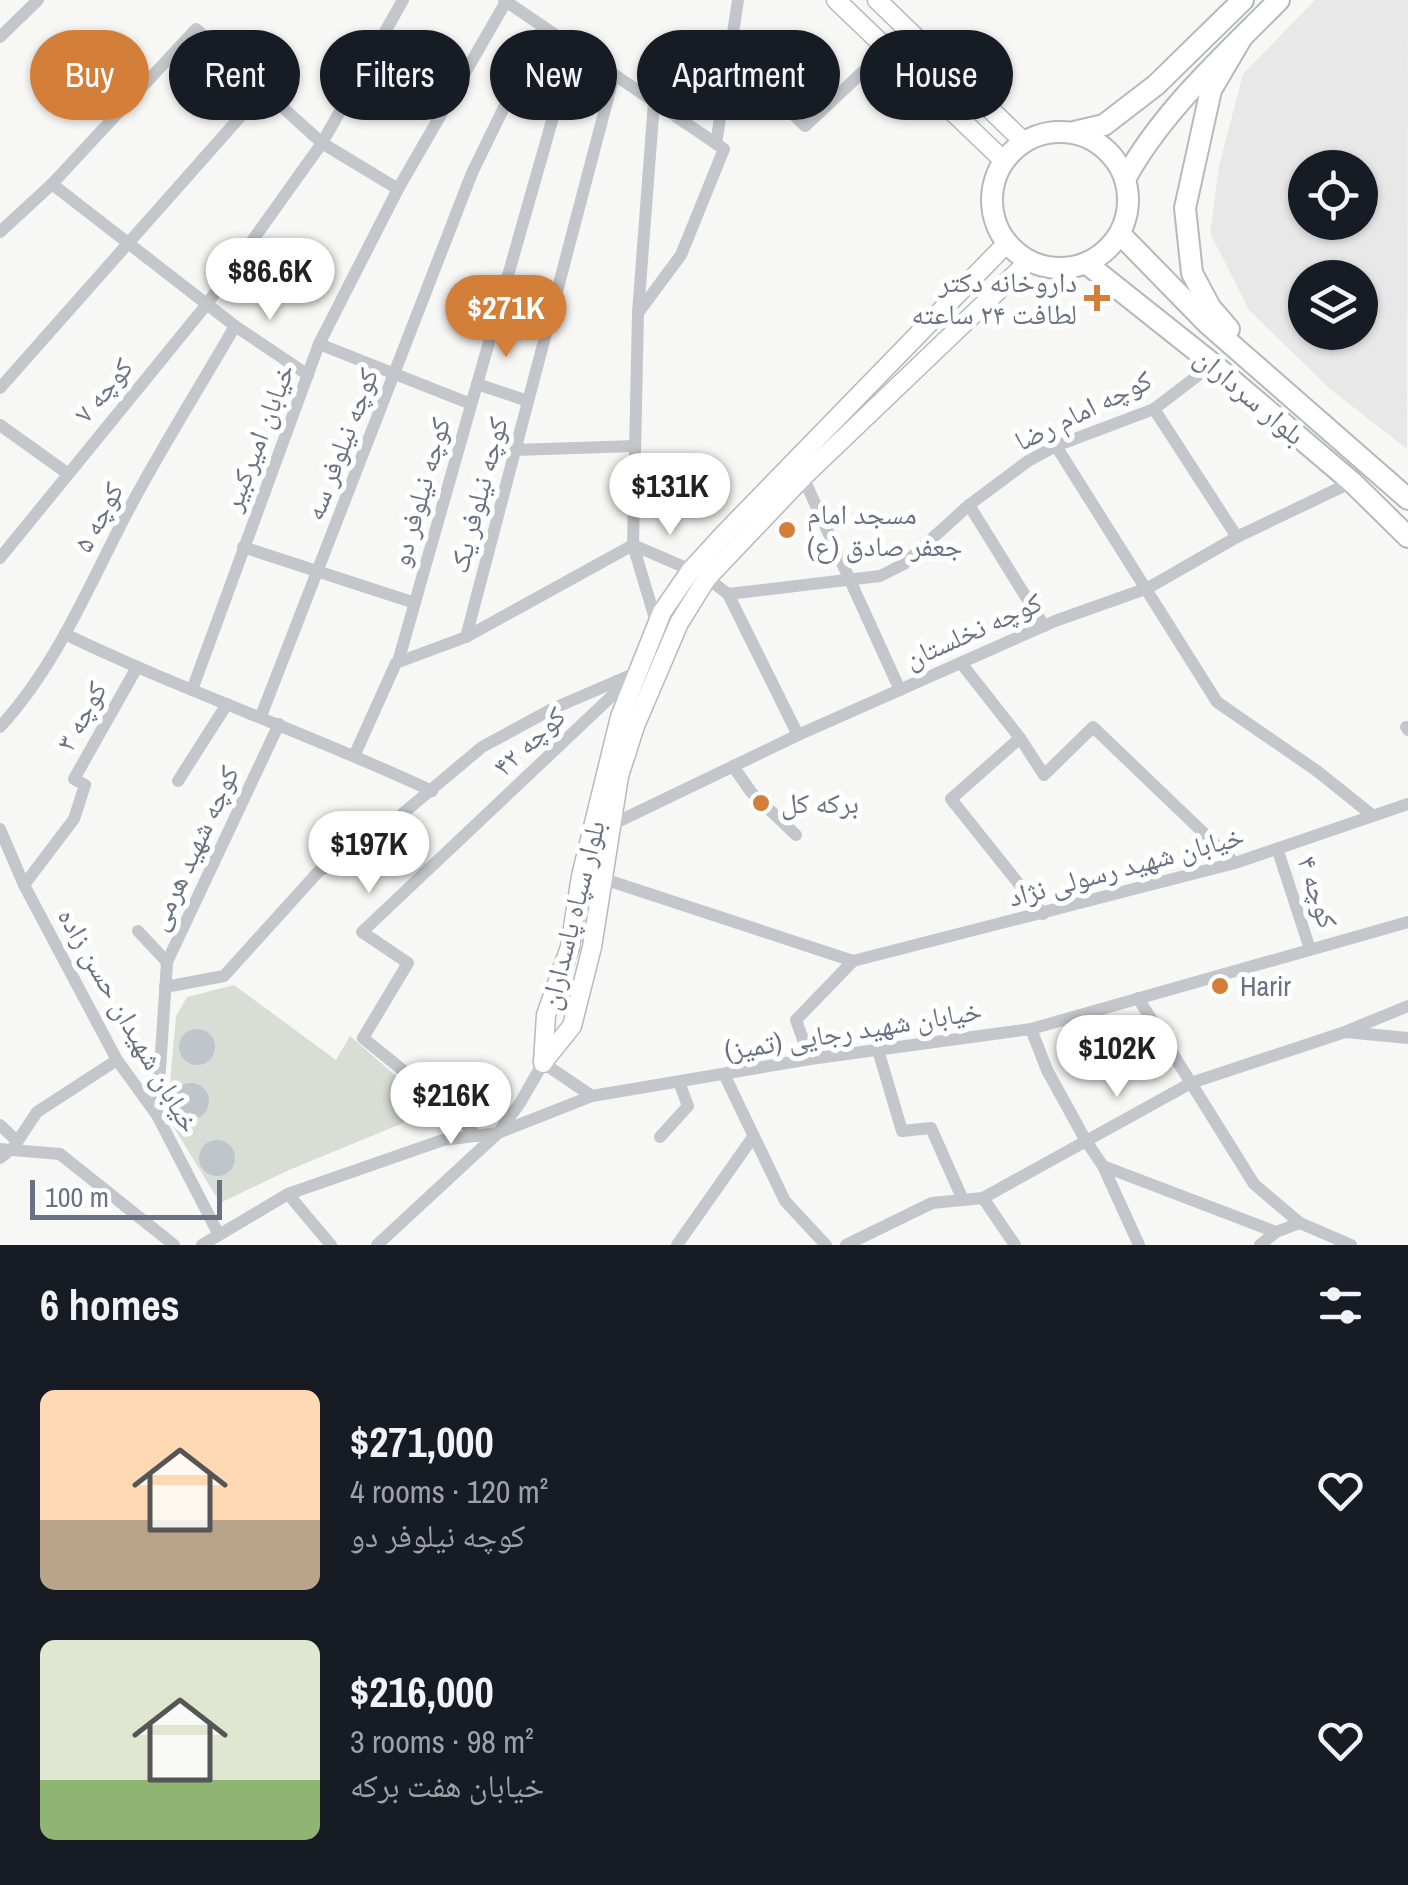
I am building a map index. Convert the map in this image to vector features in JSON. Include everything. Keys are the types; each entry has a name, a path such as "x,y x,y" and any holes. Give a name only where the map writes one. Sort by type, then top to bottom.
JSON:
{"highway":[{"path":"1071,133 1089,138 1117,162 1129,198 1127,217 1111,246 1086,263 1057,268 1029,261 1007,243 994,217 993,188 1004,161 1038,135 1104,125 1156,86 1242,0"},
{"path":"1125,179 1139,153 1178,104 1279,0"},
{"path":"1241,38 1212,90 1185,208 1192,272 1210,306 1269,376"},
{"name":"بلوار سرداران","path":"1120,234 1208,324 1404,487"},
{"name":"بلوار سرداران","path":"1086,263 1352,482 1408,537"},
{"path":"1139,304 1136,292 1140,282 1158,276"}],"main road":[{"path":"836,0 866,30"},
{"path":"877,0 1024,142"},
{"path":"960,120 1004,161"},
{"name":"بلوار سپاه پاسداران","path":"543,1063 546,1015 570,946 582,876 620,716 657,625 699,574 1007,243"},
{"name":"بلوار سپاه پاسداران","path":"543,1063 572,1026 592,947 618,776 699,574 1029,261"}],"street":[{"path":"0,37 38,0"},
{"name":"کوچه ۷","path":"0,558 207,304 322,142 403,0"},
{"path":"506,0 548,30"},
{"name":"خیابان امیرکبیر","path":"192,690 319,344 398,190 506,0"},
{"path":"734,30 738,0"},
{"name":"کوچه نیلوفر سه","path":"261,716 472,173 543,27"},
{"path":"0,232 52,184 169,58"},
{"path":"840,93 860,74"},
{"path":"0,388 237,120"},
{"path":"297,120 322,142 398,190"},
{"name":"کوچه نیلوفر دو","path":"354,754 398,662 552,120"},
{"name":"کوچه نیلوفر یک","path":"466,637 602,120"},
{"path":"653,120 638,313 633,545 657,625"},
{"path":"638,313 681,255 724,149 681,120"},
{"path":"716,144 720,120"},
{"path":"52,184 126,244 308,375"},
{"name":"کوچه ۵","path":"0,727 26,699 65,634 130,507 236,326"},
{"path":"319,344 471,404"},
{"name":"کوچه امام رضا","path":"728,594 880,576 904,564 970,505 1028,461 1056,446 1154,409 1212,364"},
{"path":"477,384 528,401"},
{"path":"1154,409 1237,537"},
{"path":"0,424 67,472"},
{"path":"515,450 635,446"},
{"path":"1056,446 1217,702 1372,814"},
{"path":"802,477 900,690"},
{"name":"کوچه نخلستان","path":"613,824 960,663 1044,626 1148,588 1237,537 1352,482"},
{"path":"970,505 1044,626"},
{"path":"633,545 699,574 728,594 798,735"},
{"path":"398,662 466,637 633,545"},
{"path":"244,547 415,603"},
{"path":"65,634 136,669 354,754 432,790"},
{"path":"960,663 1020,738 1044,776 1093,728 1235,863"},
{"name":"کوچه ۳","path":"24,885 74,820 85,785 74,778 136,669"},
{"path":"165,987 224,976 319,872 358,850 482,747 552,709 638,672"},
{"name":"کوچه ۴۲","path":"477,1136 441,1101 363,1038 408,963 362,932 638,672"},
{"path":"178,781 228,704"},
{"name":"کوچه شهید هرمی","path":"157,1115 167,962 279,724"},
{"path":"1020,738 951,799 1043,914"},
{"path":"734,766 751,792 796,835"},
{"name":"خیابان شهید رسولی نژاد","path":"853,960 1235,863 1408,804"},
{"name":"خیابان شهیدان حسن زاده","path":"0,829 24,885 116,1060 157,1115 219,1235"},
{"name":"کوچه ۴","path":"1278,850 1310,949"},
{"path":"604,878 853,960 796,1020 810,1059"},
{"name":"خیابان شهید رجایی (تمیز)","path":"498,1133 592,1096 810,1059 1031,1028 1408,922"},
{"path":"138,930 167,962"},
{"path":"1138,998 1254,1184 1300,1223 1351,1245"},
{"path":"856,1243 932,1203 984,1198 1190,1083 1345,1032 1408,1006"},
{"path":"1031,1028 1048,1070 1103,1166 1139,1245"},
{"path":"1345,1032 1408,1038"},
{"path":"878,1050 902,1130 931,1128 963,1200"},
{"path":"0,1158 36,1112 116,1060"},
{"path":"377,1245 498,1133 543,1063 592,1096"},
{"path":"724,1074 785,1201 826,1245"},
{"path":"660,1138 688,1106 680,1082"},
{"path":"0,1124 10,1146"},
{"path":"202,1245 288,1194 443,1140 498,1133"},
{"path":"677,1245 753,1137"},
{"path":"10,1146 60,1154 174,1245"},
{"path":"1103,1166 1276,1232"},
{"path":"288,1194 331,1245"},
{"path":"984,1198 1015,1245"},
{"path":"1260,1245 1276,1232 1300,1223"}],"shaded area":[{"path":"1315,0 1408,0 1407,449 1330,389 1290,350 1378,350 1378,260 1288,260 1288,348 1249,310 1210,233 1219,166 1243,74"},
{"path":"234,985 336,1060 350,1036 435,1110 220,1203 167,1116 176,1016 187,997"},
{"path":"197,1029 210,1034 215,1047 210,1060 197,1065 184,1060 179,1047 184,1034"},
{"path":"191,1083 204,1088 209,1101 204,1114 191,1119 178,1114 173,1101 178,1088"},
{"path":"217,1140 230,1145 235,1158 230,1171 217,1176 204,1171 199,1158 204,1145"}],"place":[{"name":"داروخانه دکتر لطافت ۲۴ ساعته","path":"1097,298"},
{"name":"مسجد امام جعفر صادق (ع)","path":"787,530"},
{"name":"برکه کل","path":"761,803"},
{"name":"Harir","path":"1220,986"}]}
